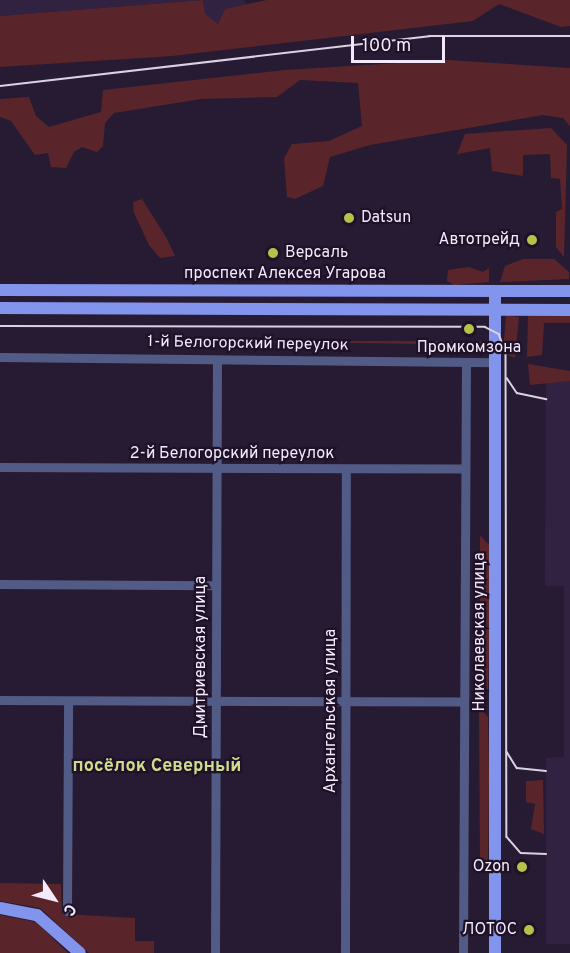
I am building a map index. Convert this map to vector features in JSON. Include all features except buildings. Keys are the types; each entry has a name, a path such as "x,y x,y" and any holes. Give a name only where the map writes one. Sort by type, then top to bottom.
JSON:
{"main road":[{"name":"проспект Алексея Угарова","path":"0,290 570,291"},
{"name":"Николаевская улица","path":"495,291 495,953"},
{"path":"0,308 570,310"},
{"path":"0,908 37,915 80,953"}],"street":[{"name":"1-й Белогорский переулок","path":"0,357 194,356 217,361 496,362"},
{"name":"Дмитриевская улица","path":"215,953 217,361"},
{"name":"Николаевская улица","path":"464,953 466,362"},
{"name":"2-й Белогорский переулок","path":"0,467 464,469"},
{"name":"Архангельская улица","path":"345,953 346,469"},
{"path":"0,584 216,585"},
{"path":"0,700 464,702"},
{"path":"67,911 68,701"}],"shaded area":[{"path":"0,0 203,0 0,16"},
{"path":"203,0 244,0 248,8 225,9 218,24 205,15"},
{"path":"203,0 205,14 218,24 225,9 267,0 570,0 570,26 561,27 499,4 473,21 172,56 0,67 0,16"},
{"path":"448,60 570,68 570,126 563,118 543,115 370,145 330,157 323,186 295,199 287,197 284,158 292,144 329,141 362,126 358,83 300,80 277,97 201,99 114,113 105,123 103,146 97,152 82,147 74,152 66,168 51,167 48,153 35,155 11,121 0,117 0,99 29,97 36,116 49,127 101,112 103,90 285,70"},
{"path":"551,128 567,145 564,257 556,247 556,212 562,209 560,179 551,178 550,154 523,155 523,176 492,171 490,148 457,154 465,134"},
{"path":"142,199 175,256 160,258 149,245 134,213 133,202"},
{"path":"523,259 554,259 569,272 569,279 500,282 505,266"},
{"path":"469,267 483,272 489,268 489,282 454,285 447,281 448,270"},
{"path":"570,314 570,323 544,323 542,355 527,357 528,315"},
{"path":"506,315 519,317 515,358 503,353"},
{"path":"222,341 484,341 487,343 485,345"},
{"path":"528,364 570,371 570,381 530,385"},
{"path":"546,381 570,381 570,944 546,944 546,758 564,757 564,586 545,586"},
{"path":"480,535 489,545 490,604 488,691 480,695"},
{"path":"479,707 488,717 489,777 488,864 480,867"},
{"path":"543,780 544,834 531,829 535,804 526,802 526,781"},
{"path":"0,883 61,884 62,914 135,918 135,941 154,941 154,953 89,953 40,908 0,901"},
{"path":"0,915 36,922 68,953 0,953"}],"tram line":[{"path":"0,326 485,327 499,334 506,352 507,837 521,853 546,854"},
{"path":"507,378 517,393 546,399"},
{"path":"507,752 517,768 546,771"}],"railway":[{"path":"0,86 429,36 570,36"}],"place":[{"name":"Datsun","path":"349,218"},
{"name":"Автотрейд","path":"532,240"},
{"name":"Версаль","path":"273,253"},
{"name":"Промкомзона","path":"469,329"},
{"name":"Ozon","path":"522,867"},
{"name":"ЛОТОС","path":"529,930"}],"district":[{"name":"посёлок Северный","path":"157,767"}]}
